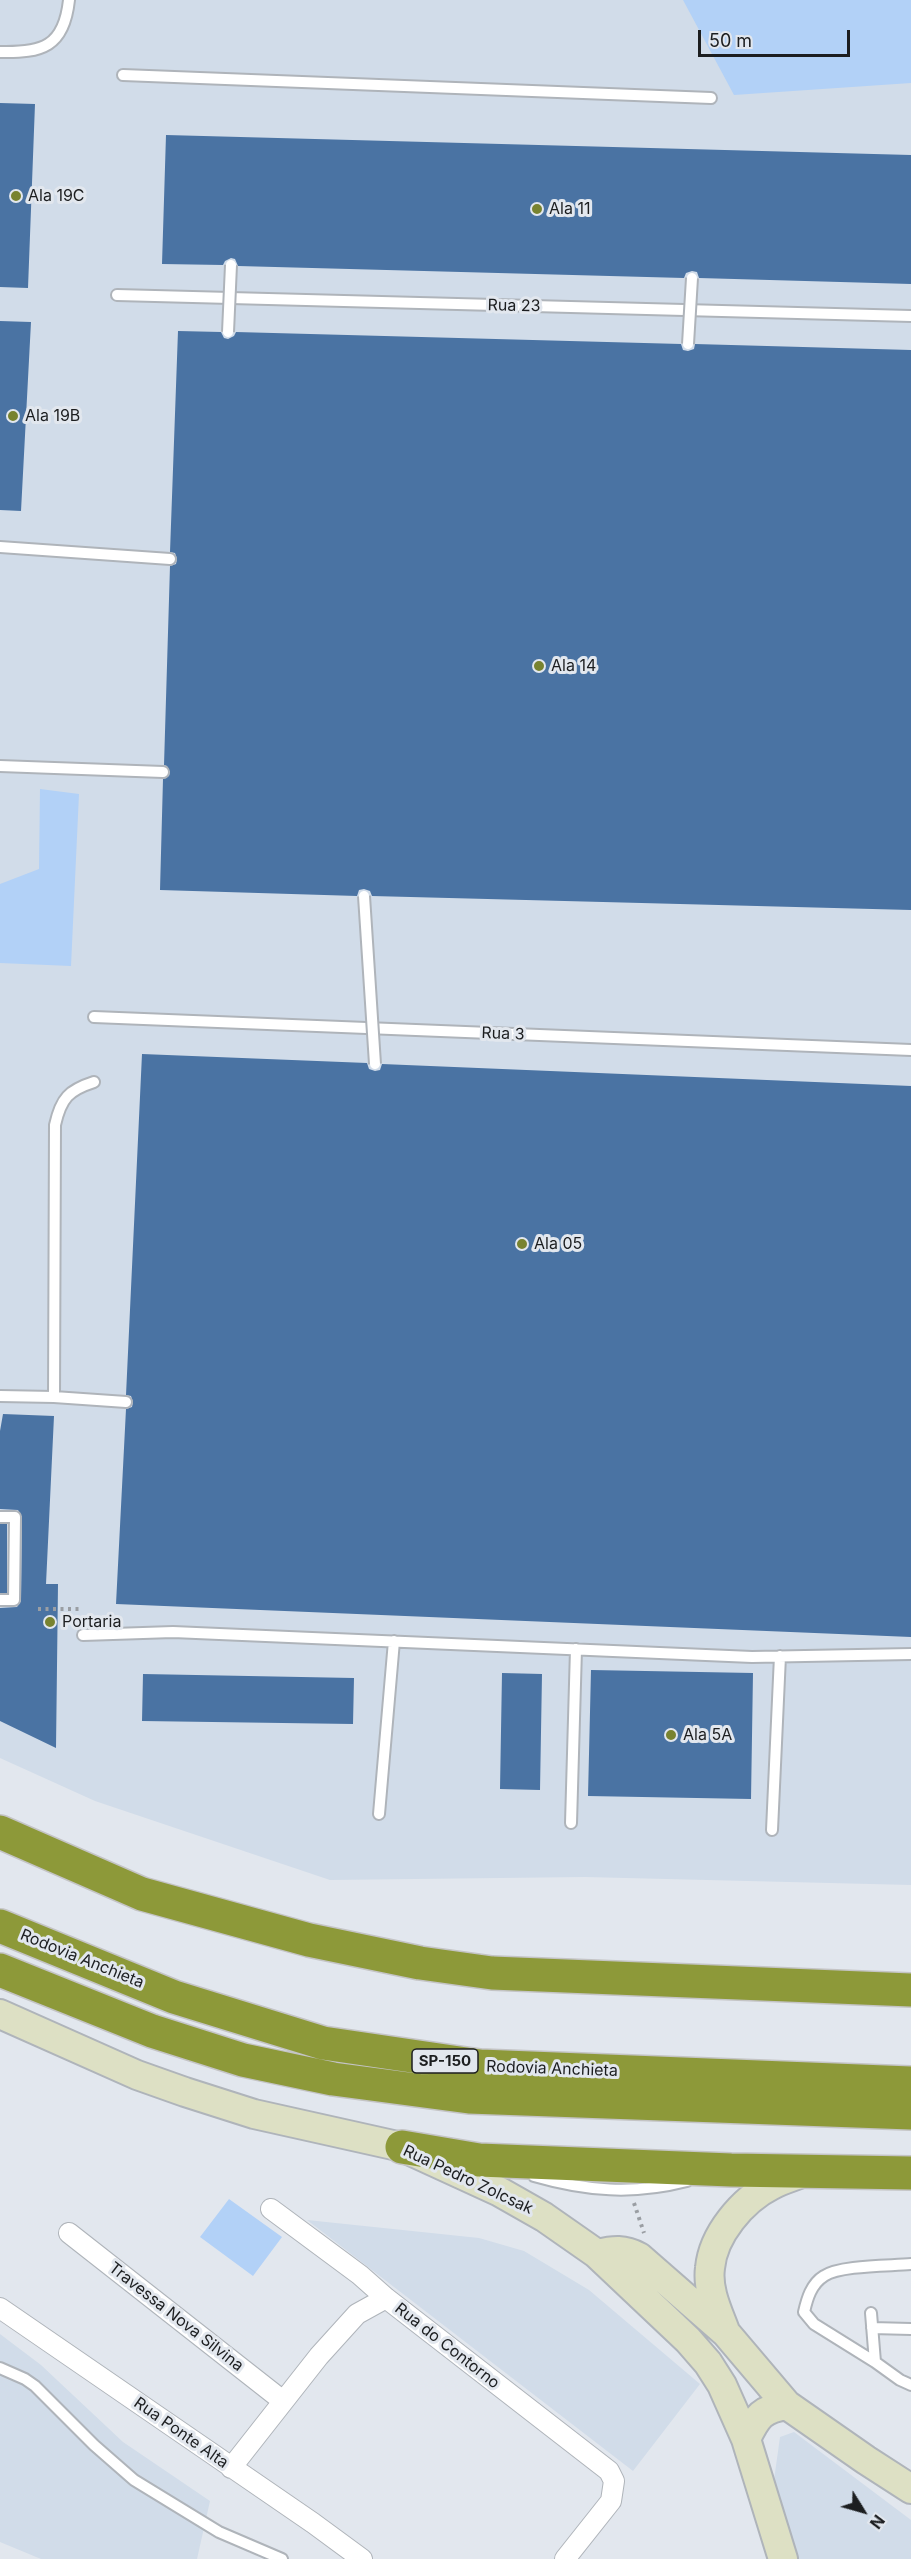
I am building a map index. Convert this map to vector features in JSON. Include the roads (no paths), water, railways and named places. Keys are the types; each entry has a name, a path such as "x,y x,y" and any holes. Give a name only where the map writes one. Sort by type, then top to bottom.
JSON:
{"highway":[{"path":"0,1832 142,1894 309,1940 420,1963 492,1973 911,1990"},
{"name":"Rodovia Anchieta","path":"0,1926 174,1997 323,2043 480,2066 911,2083"},
{"name":"Rodovia Anchieta","path":"0,1970 152,2031 243,2060 333,2079 469,2097 911,2113"},
{"path":"402,2147 479,2160 911,2173"}],"main road":[{"name":"Rua Pedro Zolcsak","path":"0,2014 137,2075 185,2092 254,2114 402,2147 500,2192 544,2217 597,2254 672,2323 708,2363 722,2385 746,2439 783,2559"},
{"path":"726,2333 711,2287 710,2269 716,2246 738,2212 755,2195 772,2185 810,2170"},
{"path":"597,2254 626,2250 639,2257 726,2333 788,2405 911,2489"},
{"path":"746,2439 760,2415 770,2408 788,2405"}],"street":[{"path":"271,2209 360,2275 386,2298"},
{"name":"Travessa Nova Silvina","path":"69,2233 283,2402"},
{"name":"Rua do Contorno","path":"231,2468 319,2356 357,2314 386,2298 609,2472 614,2481 611,2501 565,2559"},
{"name":"Rua Ponte Alta","path":"0,2308 362,2559"}],"lane":[{"path":"0,52 25,52 49,45 58,35 67,17 69,0"},
{"path":"123,75 711,98"},
{"path":"228,332 231,265"},
{"path":"688,344 692,278"},
{"name":"Rua 23","path":"117,295 911,316"},
{"path":"0,547 170,559"},
{"path":"0,766 163,772"},
{"path":"364,896 375,1064"},
{"name":"Rua 3","path":"94,1017 911,1050"},
{"path":"54,1397 55,1125 63,1100 76,1088 94,1082"},
{"path":"0,1396 126,1402"},
{"path":"0,1517 15,1517 14,1600 0,1600"},
{"path":"83,1635 173,1632 780,1656 911,1654"},
{"path":"379,1814 394,1641"},
{"path":"571,1823 576,1649"},
{"path":"772,1830 780,1656"},
{"path":"911,2264 848,2269 824,2276 808,2293 804,2312 814,2324 911,2385"},
{"path":"871,2313 875,2362"},
{"path":"872,2328 911,2329"},
{"path":"0,2368 35,2386 94,2445 134,2480 219,2532 282,2559"}],"place":[{"name":"Ala 19C","path":"16,196"},
{"name":"Ala 11","path":"537,209"},
{"name":"Ala 19B","path":"13,416"},
{"name":"Ala 14","path":"539,666"},
{"name":"Ala 05","path":"522,1244"},
{"name":"Portaria","path":"50,1622"},
{"name":"Ala 5A","path":"671,1735"}]}
